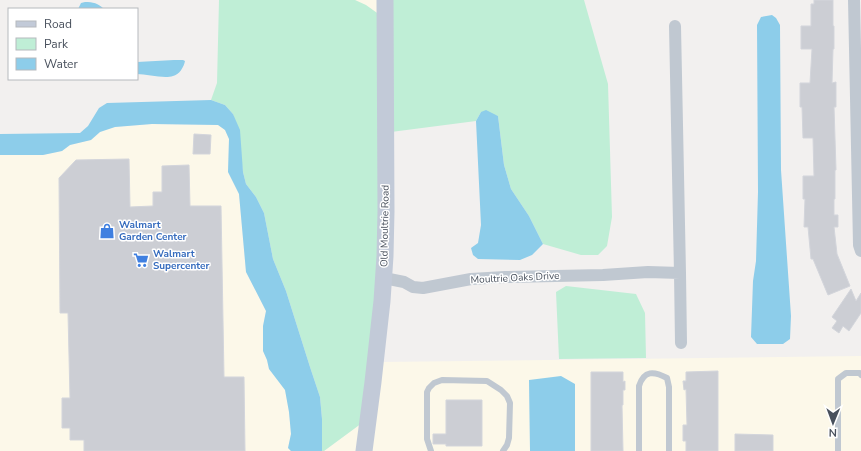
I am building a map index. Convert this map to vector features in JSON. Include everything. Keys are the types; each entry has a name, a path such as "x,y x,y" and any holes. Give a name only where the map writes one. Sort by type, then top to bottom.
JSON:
{"main road":[{"name":"Old Moultrie Road","path":"364,451 384,278 386,211 385,0"}],"street":[{"path":"854,0 859,151 859,245 861,251"},
{"path":"675,26 681,343"},
{"name":"Moultrie Oaks Drive","path":"384,278 404,282 413,287 423,288 471,279 680,272"}],"lane":[{"path":"639,451 639,386 642,378 649,373 659,374 667,378 669,387 669,451"},
{"path":"838,451 838,379 846,373 860,373 861,375"},
{"path":"430,451 427,439 427,392 434,383 442,380 487,381 507,396 510,403 509,438 503,451"}],"shaded area":[{"path":"355,0 380,0 380,15"},
{"path":"152,124 218,125 225,130 229,139 228,172 239,194 246,272 266,311 263,326 263,351 269,369 285,389 291,434 288,448 291,451 0,451 0,155 43,155 62,151 70,145 91,140 100,132 115,127"},
{"path":"861,356 861,451 575,451 575,384 529,380 530,451 370,451 381,362"},
{"path":"362,423 359,451 324,451"}],"green space":[{"path":"219,0 355,0 366,5 380,15 380,256 362,423 324,451 322,451 320,397 286,291 273,259 264,213 256,197 246,184 233,114 225,105 211,100 217,83"},
{"path":"390,0 584,0 608,84 612,217 607,246 598,255 581,255 543,244 529,216 511,189 504,165 498,116 481,112 476,121 391,132"},
{"path":"566,286 636,294 645,313 646,358 559,359 556,292"}],"water":[{"path":"81,3 95,3 103,8 78,8"},
{"path":"772,15 776,18 780,25 781,170 791,316 790,339 783,344 757,344 751,337 753,281 756,261 758,192 757,25 761,17"},
{"path":"174,60 185,61 184,66 177,74 169,77 138,74 138,62"},
{"path":"211,100 225,105 233,114 240,130 243,172 246,184 256,197 264,213 273,259 286,291 320,397 322,451 291,451 288,448 291,434 285,390 269,369 263,351 263,326 266,311 246,272 239,194 228,172 229,139 225,130 218,125 152,124 115,127 100,132 91,140 70,145 62,151 43,155 0,155 0,134 80,133 88,126 99,108 107,103"},
{"path":"486,110 498,116 504,165 511,189 529,216 543,244 532,255 520,260 478,259 473,255 471,248 478,243 481,225 476,121 481,112"},
{"path":"561,376 575,384 575,451 530,451 529,380"}],"building":[{"path":"814,0 833,0 834,49 832,83 836,82 836,107 834,107 836,170 834,215 838,215 838,227 834,227 837,254 850,286 828,295 813,259 811,259 808,227 804,227 805,199 803,199 803,176 814,176 813,138 803,138 802,107 800,107 800,83 810,83 812,49 801,49 801,26 811,26 811,4 814,4"},
{"path":"194,134 211,135 210,154 193,154"},
{"name":"Walmart Supercenter","path":"129,159 130,207 153,206 153,192 162,192 162,166 189,165 190,206 221,206 224,377 244,377 245,451 84,451 84,440 70,440 70,428 62,428 62,398 70,398 68,313 60,313 59,178 76,160"},
{"path":"851,289 856,301 861,293 861,313 849,331 843,326 839,333 832,328 837,321 832,317"},
{"path":"718,371 718,451 686,451 686,441 683,441 683,425 687,425 686,389 684,390 683,381 686,381 686,372"},
{"path":"591,372 623,372 625,390 623,390 622,405 623,451 591,451"},
{"path":"446,400 482,400 482,446 446,446 446,444 433,444 433,434 446,434"},
{"path":"735,434 773,435 773,451 735,451"}],"place":[{"name":"Walmart Garden Center","path":"107,231"},
{"name":"Walmart Supercenter","path":"141,260"}]}
